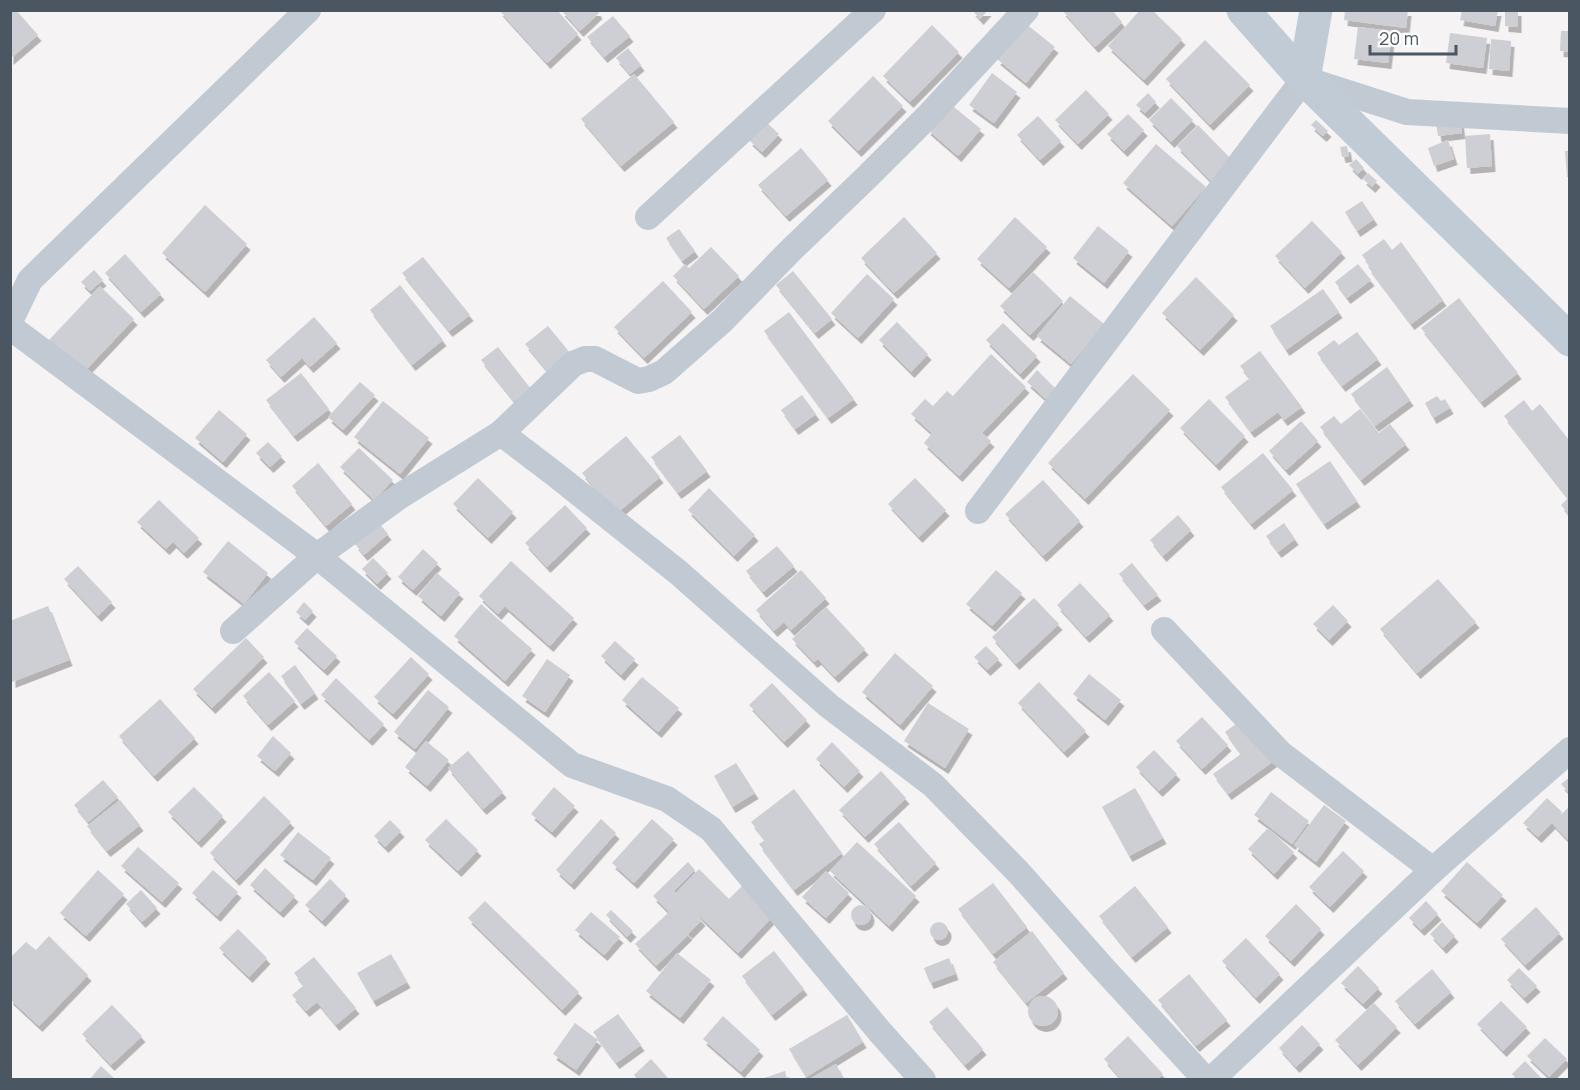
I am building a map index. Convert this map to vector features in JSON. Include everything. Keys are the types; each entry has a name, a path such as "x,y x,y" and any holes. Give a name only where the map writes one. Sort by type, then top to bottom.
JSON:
{"street":[{"path":"10,321 30,280 308,10"},
{"path":"648,217 873,10"},
{"path":"233,631 316,556 400,496 501,433 573,364 585,358 595,358 638,381 650,379 664,372 722,321 928,116 1026,10"},
{"path":"1243,10 1304,79 1569,340"},
{"path":"978,511 1304,79 1316,10"},
{"path":"1304,79 1407,112 1569,121"},
{"path":"10,327 316,556 572,765 667,799 711,829 880,1032 923,1080"},
{"path":"501,433 679,573 829,706 933,785 1020,874 1206,1080"},
{"path":"1164,630 1280,753 1433,870"},
{"path":"1211,1080 1433,870 1569,750"}],"building":[{"path":"10,10 16,10 38,35 10,59"},
{"path":"499,10 557,10 578,34 547,63"},
{"path":"561,10 597,10 599,13 580,31"},
{"path":"972,10 988,10 980,19"},
{"path":"1062,10 1112,10 1122,22 1095,47"},
{"path":"1140,10 1152,10 1182,39 1144,80 1108,46"},
{"path":"1345,10 1408,10 1406,28 1344,20"},
{"path":"1462,10 1498,10 1495,26 1460,20"},
{"path":"1505,10 1518,10 1518,27 1505,26"},
{"path":"613,16 630,36 604,57 587,37"},
{"path":"1026,24 1055,47 1026,83 997,59"},
{"path":"932,25 959,52 910,102 883,76"},
{"path":"1358,27 1392,31 1388,63 1354,59"},
{"path":"1561,31 1570,31 1570,52 1560,51"},
{"path":"1450,33 1487,38 1483,68 1446,63"},
{"path":"1491,39 1511,41 1509,71 1489,69"},
{"path":"1205,40 1250,85 1210,125 1166,79"},
{"path":"628,48 641,65 630,74 616,58"},
{"path":"992,73 1017,92 994,123 969,105"},
{"path":"634,74 674,122 621,166 581,119"},
{"path":"873,76 903,106 858,151 828,121"},
{"path":"1086,90 1109,114 1078,144 1055,120"},
{"path":"1148,93 1156,102 1145,113 1136,105"},
{"path":"1171,98 1193,120 1171,142 1149,120"},
{"path":"949,103 981,129 958,156 927,129"},
{"path":"1128,114 1144,130 1124,151 1107,134"},
{"path":"1038,116 1061,141 1040,160 1017,135"},
{"path":"1460,119 1462,133 1438,136 1436,122"},
{"path":"1316,120 1328,131 1323,136 1311,125"},
{"path":"766,122 779,134 762,152 749,140"},
{"path":"1198,125 1233,161 1212,182 1177,146"},
{"path":"1490,134 1492,166 1467,168 1465,136"},
{"path":"1448,140 1454,159 1434,166 1428,148"},
{"path":"1156,144 1206,187 1172,226 1123,183"},
{"path":"1347,146 1349,156 1342,157 1340,147"},
{"path":"801,148 828,180 786,216 758,185"},
{"path":"1565,151 1570,151 1570,177 1567,177"},
{"path":"1356,159 1364,168 1358,174 1349,165"},
{"path":"1368,173 1377,181 1372,187 1363,179"},
{"path":"1362,201 1374,219 1357,231 1345,212"},
{"path":"205,205 247,244 205,292 162,253"},
{"path":"904,217 937,253 894,293 861,258"},
{"path":"1015,217 1047,247 1009,288 977,259"},
{"path":"1312,221 1342,252 1305,288 1275,256"},
{"path":"1098,226 1129,251 1104,283 1073,258"},
{"path":"679,229 695,251 682,261 666,238"},
{"path":"1384,239 1392,250 1401,242 1443,300 1411,324 1368,267 1370,266 1362,255"},
{"path":"711,247 739,276 704,309 673,276 685,264 689,268"},
{"path":"125,254 161,294 141,312 105,273"},
{"path":"423,257 470,315 449,331 402,273"},
{"path":"1358,264 1371,280 1347,298 1335,282"},
{"path":"94,270 103,280 90,291 81,282"},
{"path":"793,271 832,319 815,333 776,285"},
{"path":"1033,272 1063,301 1030,335 1000,306"},
{"path":"867,274 894,299 858,338 831,313"},
{"path":"1196,277 1234,315 1200,350 1162,313"},
{"path":"663,281 692,312 644,358 614,327"},
{"path":"400,285 443,340 412,365 370,310"},
{"path":"100,286 134,319 82,374 48,341"},
{"path":"1323,289 1339,312 1286,350 1270,326"},
{"path":"1070,296 1104,324 1071,364 1037,336"},
{"path":"1459,298 1518,373 1481,402 1421,328"},
{"path":"789,312 854,399 828,418 764,331"},
{"path":"314,317 337,343 310,367 302,358 281,377 266,360"},
{"path":"897,322 928,354 911,372 879,340"},
{"path":"1003,323 1037,356 1020,374 986,340"},
{"path":"548,326 571,354 549,373 525,344"},
{"path":"1357,332 1378,359 1342,386 1317,353 1334,340 1339,345"},
{"path":"498,347 531,389 514,401 481,360"},
{"path":"1260,351 1302,407 1284,420 1278,412 1251,432 1225,397 1250,378 1240,366"},
{"path":"991,354 1026,387 982,433 991,441 959,476 924,443 932,433 911,414 925,399 933,406 947,391 953,396"},
{"path":"1387,367 1410,400 1375,426 1351,394"},
{"path":"1037,370 1056,389 1046,399 1027,382"},
{"path":"301,373 329,409 294,436 266,400"},
{"path":"1133,374 1170,410 1085,499 1048,463"},
{"path":"360,382 375,395 343,430 328,417"},
{"path":"802,395 816,414 795,429 781,410"},
{"path":"1437,396 1441,401 1445,399 1450,408 1433,418 1425,403"},
{"path":"1209,399 1245,436 1216,465 1180,428"},
{"path":"1524,400 1532,411 1540,404 1570,441 1570,516 1561,505 1568,498 1504,416"},
{"path":"383,401 429,438 400,474 354,437"},
{"path":"1360,409 1379,433 1390,424 1406,444 1361,480 1320,427 1334,416 1341,424"},
{"path":"219,410 247,434 223,462 195,438"},
{"path":"1301,421 1318,441 1286,470 1269,451"},
{"path":"680,435 707,471 678,493 651,457"},
{"path":"626,436 660,477 616,514 582,473"},
{"path":"268,442 282,456 270,467 256,453"},
{"path":"359,448 393,480 374,500 340,467"},
{"path":"1263,453 1293,490 1251,524 1221,487"},
{"path":"1330,461 1357,501 1324,524 1296,484"},
{"path":"318,463 352,504 326,526 292,486"},
{"path":"478,478 513,512 488,538 453,504"},
{"path":"915,478 946,510 919,537 888,504"},
{"path":"1043,480 1080,521 1043,556 1005,514"},
{"path":"709,488 755,535 734,556 688,510"},
{"path":"159,500 199,538 184,553 173,542 166,549 137,522"},
{"path":"565,505 587,528 547,567 525,543"},
{"path":"1178,515 1191,530 1163,556 1150,540"},
{"path":"1284,523 1295,539 1278,552 1266,536"},
{"path":"380,524 388,534 364,555 355,544"},
{"path":"228,541 268,573 244,604 203,572"},
{"path":"777,546 794,566 763,592 746,571"},
{"path":"423,549 438,563 413,590 398,577"},
{"path":"373,558 388,573 377,584 362,569"},
{"path":"511,561 574,618 550,646 505,606 498,614 479,596"},
{"path":"1132,563 1158,595 1144,605 1119,574"},
{"path":"78,566 112,602 98,616 64,579"},
{"path":"801,570 826,598 791,630 784,622 774,631 756,610"},
{"path":"996,570 1022,593 992,626 966,604"},
{"path":"437,573 460,593 441,616 418,596"},
{"path":"1438,579 1476,622 1417,673 1380,629"},
{"path":"1080,583 1110,615 1086,637 1057,605"},
{"path":"1034,598 1059,624 1016,664 992,637"},
{"path":"304,602 313,611 305,620 296,612"},
{"path":"481,604 532,649 505,681 454,636"},
{"path":"1333,605 1348,621 1329,640 1313,624"},
{"path":"48,606 69,660 12,682 10,621"},
{"path":"826,607 865,649 835,677 818,659 814,662 792,639"},
{"path":"307,628 337,656 324,670 294,642"},
{"path":"246,638 264,657 212,708 193,689"},
{"path":"615,641 635,659 621,675 601,656"},
{"path":"986,646 999,659 987,670 974,657"},
{"path":"895,653 933,686 900,725 862,692"},
{"path":"411,657 429,674 393,714 374,697"},
{"path":"547,659 570,675 545,712 522,696"},
{"path":"295,665 315,693 301,704 281,676"},
{"path":"269,672 295,701 268,725 243,696"},
{"path":"1089,674 1121,700 1105,720 1073,694"},
{"path":"642,677 679,708 658,732 622,700"},
{"path":"336,678 384,724 369,740 321,695"},
{"path":"1039,682 1086,731 1064,752 1018,703"},
{"path":"772,683 807,720 784,742 749,705"},
{"path":"428,690 449,707 415,749 394,732"},
{"path":"160,699 195,738 154,776 119,736"},
{"path":"928,703 969,729 945,768 904,741"},
{"path":"1202,717 1228,745 1202,769 1176,741"},
{"path":"1244,718 1275,760 1228,794 1213,774 1241,754 1225,732"},
{"path":"273,736 291,753 275,771 257,756"},
{"path":"426,741 449,760 427,786 405,767"},
{"path":"832,742 860,771 844,787 816,759"},
{"path":"1154,750 1177,774 1159,791 1136,767"},
{"path":"468,751 503,792 483,809 448,768"},
{"path":"736,763 755,793 732,807 714,776"},
{"path":"881,771 906,798 865,837 839,810"},
{"path":"1570,777 1570,794 1561,784"},
{"path":"103,780 118,797 88,822 74,805"},
{"path":"194,787 223,816 198,842 168,812"},
{"path":"554,787 575,806 552,832 531,814"},
{"path":"1135,788 1163,838 1129,856 1102,807"},
{"path":"794,789 842,853 794,890 759,844 765,840 751,822"},
{"path":"1271,792 1309,821 1292,844 1254,815"},
{"path":"264,796 291,822 236,880 210,853"},
{"path":"1547,798 1562,812 1555,820 1570,806 1570,842 1552,823 1538,837 1523,823"},
{"path":"120,800 140,825 107,851 87,826"},
{"path":"1324,805 1346,821 1316,862 1294,845"},
{"path":"446,819 478,850 458,871 425,840"},
{"path":"601,819 616,833 571,884 556,870"},
{"path":"652,819 674,839 634,883 612,863"},
{"path":"390,820 401,831 385,847 374,836"},
{"path":"899,822 936,863 911,886 874,844"},
{"path":"1268,828 1294,852 1274,874 1248,849"},
{"path":"298,832 331,858 313,880 280,855"},
{"path":"857,842 916,896 889,926 830,871"},
{"path":"138,847 179,883 162,902 121,866"},
{"path":"1343,851 1364,871 1330,907 1309,887"},
{"path":"688,862 695,870 674,891 676,893 699,869 729,899 747,881 778,911 738,953 681,898 702,920 689,933 677,922 689,934 656,966 635,944 669,912 653,896"},
{"path":"1467,862 1503,895 1477,923 1441,891"},
{"path":"265,868 295,896 280,912 250,885"},
{"path":"98,870 124,894 86,936 60,913"},
{"path":"213,870 238,892 217,916 192,893"},
{"path":"826,871 849,893 826,918 802,897"},
{"path":"330,879 346,895 322,921 305,905"},
{"path":"993,883 1027,927 993,954 958,909"},
{"path":"1135,886 1168,927 1132,957 1099,916"},
{"path":"141,890 157,908 142,922 126,904"},
{"path":"485,901 579,992 562,1010 468,918"},
{"path":"1426,901 1438,914 1421,930 1409,918"},
{"path":"1296,904 1321,929 1291,961 1265,936"},
{"path":"861,905 868,908 871,915 868,922 861,925 854,922 851,915 854,908"},
{"path":"1536,907 1560,933 1525,965 1501,939"},
{"path":"611,910 633,931 627,937 606,915"},
{"path":"591,912 620,937 604,955 575,930"},
{"path":"935,922 943,922 948,927 946,938 935,940 930,935 930,927"},
{"path":"1442,922 1455,936 1443,948 1430,934"},
{"path":"238,929 267,958 249,977 219,948"},
{"path":"1032,931 1064,973 1026,1003 993,962"},
{"path":"49,936 88,975 39,1026 10,999 10,958 26,942 36,950"},
{"path":"1246,938 1280,974 1256,998 1222,961"},
{"path":"774,951 804,989 772,1015 742,976"},
{"path":"677,953 711,980 680,1018 646,991"},
{"path":"391,954 407,982 373,1001 357,973"},
{"path":"314,957 356,1008 336,1025 317,1002 306,1011 292,995 304,985 294,973"},
{"path":"949,958 955,974 930,983 924,968"},
{"path":"1358,966 1379,988 1363,1004 1341,983"},
{"path":"1519,968 1537,986 1524,998 1507,980"},
{"path":"1432,969 1451,992 1415,1024 1395,1001"},
{"path":"1189,974 1227,1020 1196,1046 1158,1000"},
{"path":"1043,996 1054,1000 1058,1011 1054,1022 1043,1026 1032,1022 1028,1011 1032,1000"},
{"path":"1501,1001 1527,1027 1503,1051 1477,1024"},
{"path":"1374,1003 1397,1027 1358,1065 1335,1040"},
{"path":"112,1005 142,1036 111,1065 82,1034"},
{"path":"947,1007 983,1049 965,1065 929,1022"},
{"path":"618,1014 641,1045 616,1063 593,1032"},
{"path":"847,1015 863,1042 806,1077 789,1049"},
{"path":"723,1016 760,1050 741,1072 703,1039"},
{"path":"575,1023 598,1040 576,1070 553,1054"},
{"path":"1302,1025 1320,1044 1296,1067 1279,1048"},
{"path":"1128,1036 1163,1074 1157,1080 1122,1080 1104,1059"},
{"path":"1545,1038 1567,1059 1549,1077 1527,1056"},
{"path":"651,1059 668,1078 667,1080 638,1080 634,1075"},
{"path":"1525,1061 1543,1080 1517,1080 1512,1074"},
{"path":"836,1064 844,1080 808,1080"},
{"path":"101,1066 116,1080 89,1080"},
{"path":"785,1071 787,1080 761,1080 761,1079"}]}
